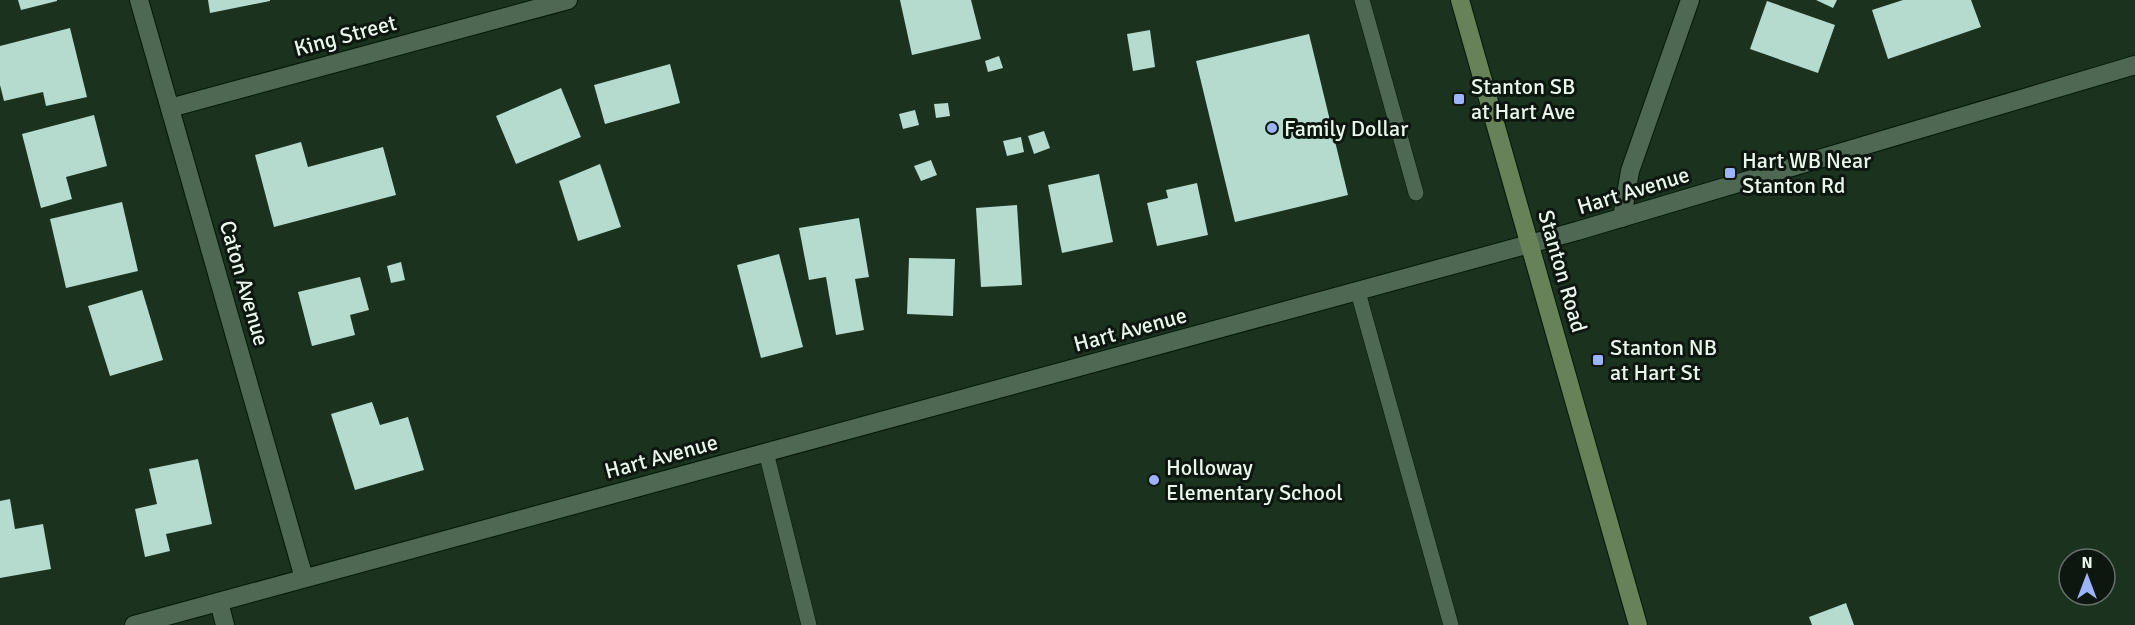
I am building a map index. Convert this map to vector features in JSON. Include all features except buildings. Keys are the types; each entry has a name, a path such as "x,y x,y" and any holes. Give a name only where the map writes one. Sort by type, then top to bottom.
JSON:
{"street":[{"name":"Caton Avenue","path":"140,0 304,578"},
{"name":"King Street","path":"170,108 568,0"},
{"name":"Stanton Road","path":"1460,0 1638,625"},
{"path":"1622,218 1630,171 1690,0"},
{"name":"Hart Avenue","path":"134,625 1358,292 1622,218 2135,65"},
{"path":"219,602 225,625"}],"lane":[{"path":"1362,0 1416,193"},
{"path":"1358,292 1451,625"},
{"path":"766,452 809,625"}],"place":[{"name":"Stanton SB at Hart Ave","path":"1459,99"},
{"name":"Family Dollar","path":"1272,128"},
{"name":"Hart WB Near Stanton Rd","path":"1730,173"},
{"name":"Stanton NB at Hart St","path":"1598,360"},
{"name":"Holloway Elementary School","path":"1154,480"}]}
